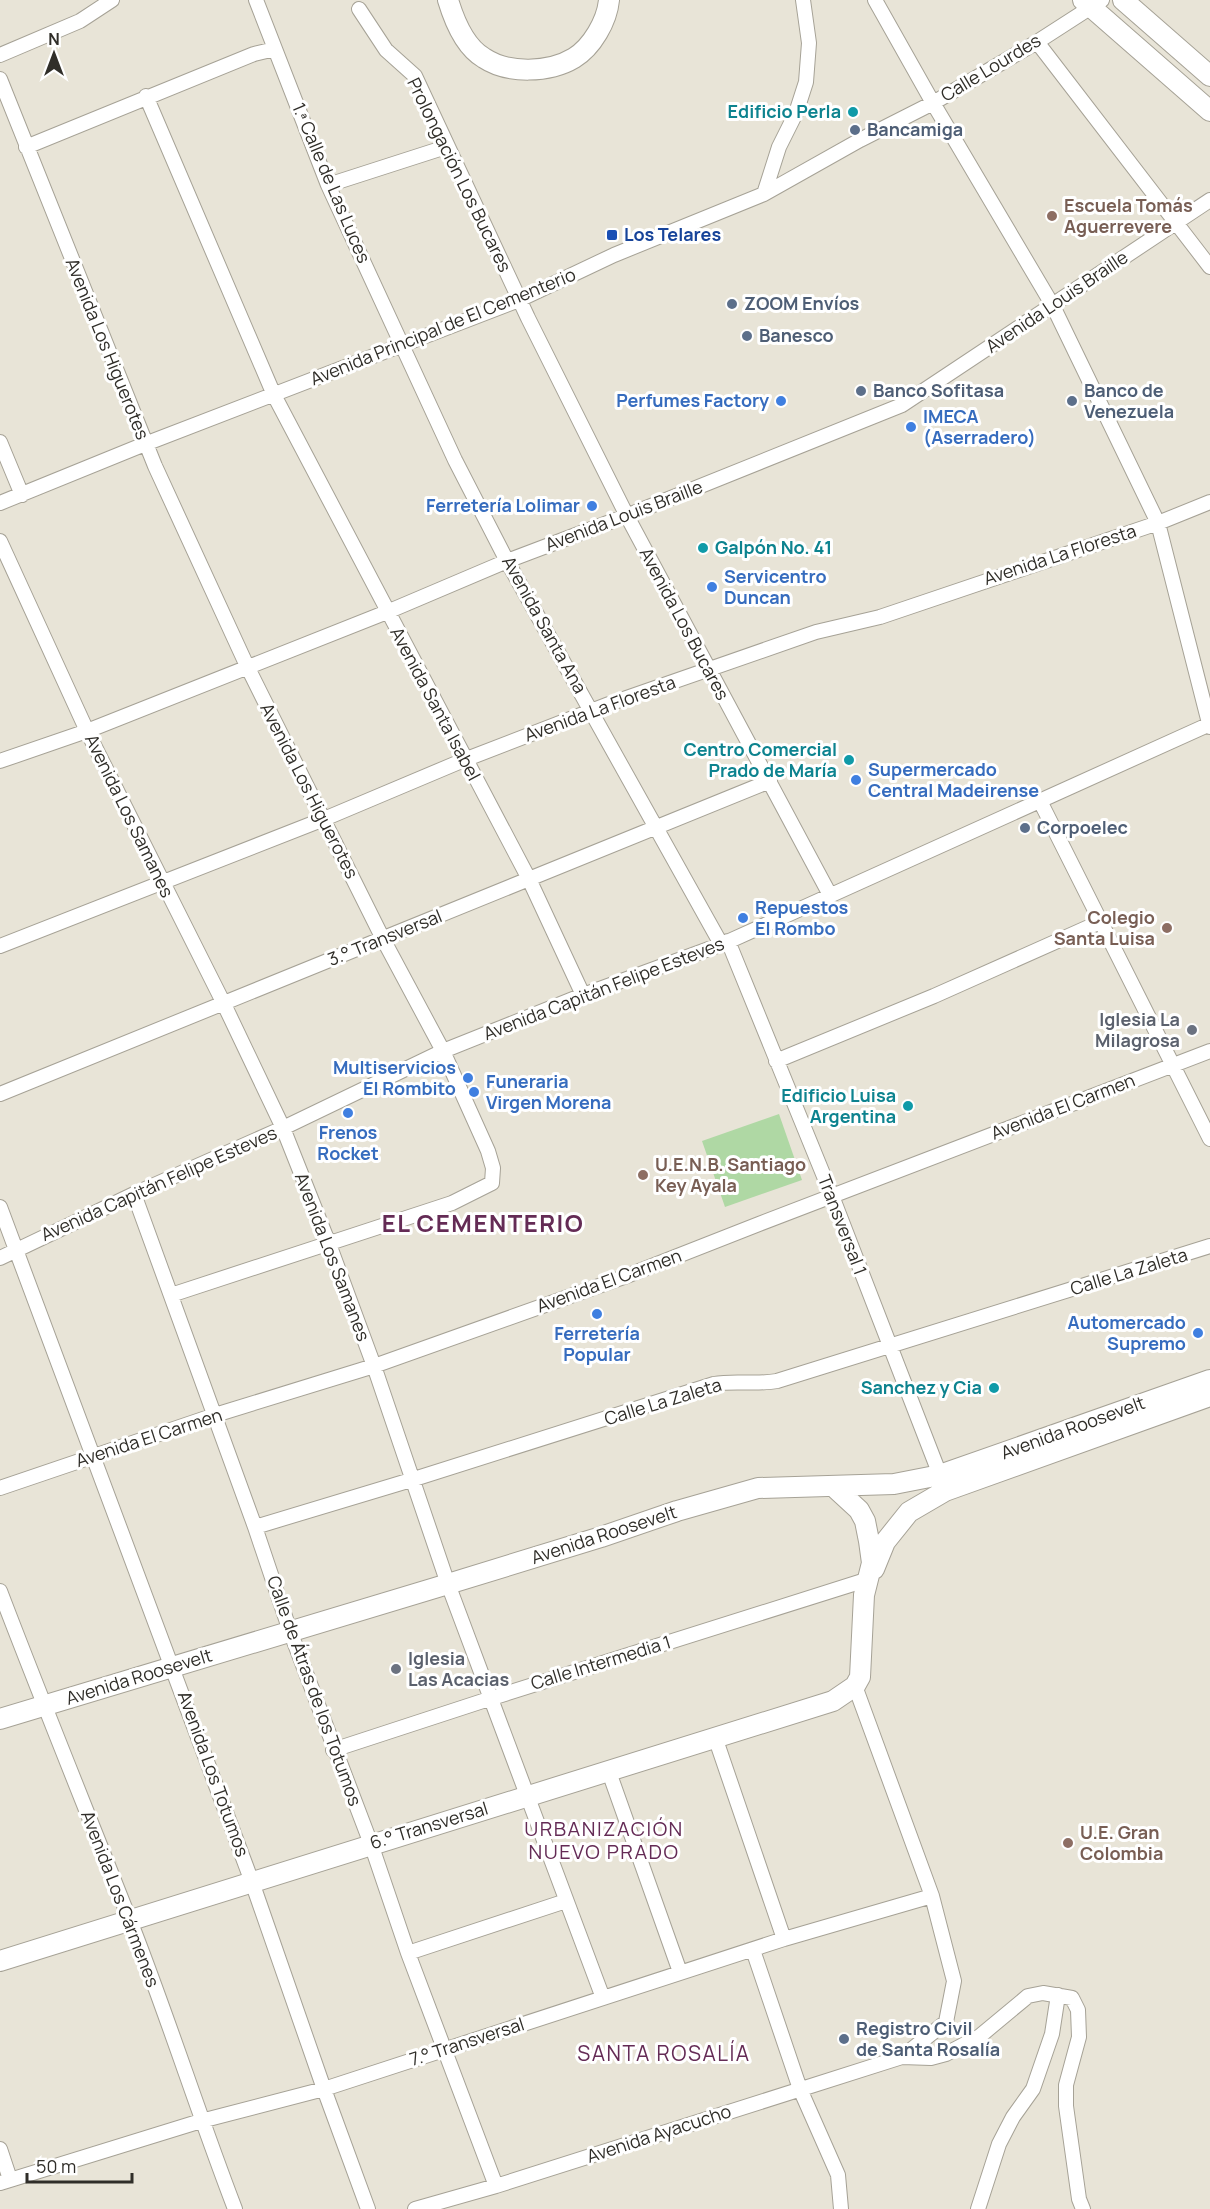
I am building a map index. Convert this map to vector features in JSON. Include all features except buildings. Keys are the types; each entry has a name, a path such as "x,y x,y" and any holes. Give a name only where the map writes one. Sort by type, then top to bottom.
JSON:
{"street":[{"path":"0,55 80,21 112,0"},
{"name":"1.ª Calle de Las Luces","path":"256,0 328,185 411,364"},
{"path":"448,0 454,18 471,48 483,58 498,65 531,69 553,67 574,58 596,36 609,0"},
{"path":"764,194 779,147 796,113 806,82 809,43 803,0"},
{"path":"875,0 1053,306 1158,523 1210,725"},
{"path":"1123,0 1210,76"},
{"path":"1092,2 1210,111"},
{"name":"Calle Lourdes","path":"764,194 860,140 933,103 1037,42 1092,2"},
{"name":"Prolongación Los Bucares","path":"359,9 386,50 415,76 446,147 528,318"},
{"path":"1037,42 1210,267"},
{"path":"26,147 146,96 254,54 275,49"},
{"name":"Avenida Los Higuerotes","path":"0,80 146,444 247,666 383,939 443,1051 488,1150 493,1168 492,1183 452,1203 171,1295"},
{"name":"Avenida Santa Isabel","path":"146,96 274,395 464,760 529,879 584,995"},
{"path":"328,185 446,147"},
{"name":"Avenida Principal de El Cementerio","path":"0,503 519,300 614,255 764,194"},
{"name":"Avenida Louis Braille","path":"0,761 87,731 387,612 507,561 627,516 902,405 1210,200"},
{"name":"Avenida Los Bucares","path":"528,318 627,516 830,895"},
{"name":"Avenida Santa Ana","path":"411,364 438,425 507,561 725,943"},
{"path":"0,442 22,495"},
{"name":"Avenida La Floresta","path":"0,946 592,711 816,632 880,617 1158,523 1210,502"},
{"name":"Avenida Los Samanes","path":"0,541 87,731 223,1002 283,1128 374,1366 448,1584 603,1998"},
{"name":"Avenida Capitán Felipe Esteves","path":"0,1258 134,1194 283,1128 443,1051 584,995 725,943 1210,725"},
{"name":"3.° Transversal","path":"0,1094 770,781"},
{"path":"1040,801 1210,1139"},
{"path":"776,1061 934,996 1100,922"},
{"name":"Transversal 1","path":"725,943 832,1196 940,1476"},
{"name":"Avenida El Carmen","path":"0,1488 214,1415 374,1366 624,1277 1210,1051"},
{"name":"Calle de Átras de los Totumos","path":"134,1194 333,1750 496,2186"},
{"name":"Avenida Los Totumos","path":"0,1207 173,1666 368,2209"},
{"name":"Calle La Zaleta","path":"255,1527 714,1384 735,1381 759,1383 777,1381 1210,1246"},
{"name":"Avenida Roosevelt","path":"0,1719 758,1488 894,1484 940,1476 1210,1380"},
{"name":"Avenida Roosevelt","path":"868,1580 885,1542 909,1512 945,1491 1210,1396"},
{"path":"834,1487 859,1510 865,1521 872,1563 864,1595 860,1677 855,1686 932,1896 954,1981 946,2022 902,2057"},
{"name":"Calle Intermedia 1","path":"333,1750 868,1580"},
{"name":"Avenida Los Cármenes","path":"0,1591 43,1705 130,1920 201,2121 235,2209"},
{"name":"6.° Transversal","path":"0,1961 833,1701 855,1686"},
{"path":"715,1737 784,1939"},
{"path":"609,1772 681,1972"},
{"name":"7.° Transversal","path":"5,2181 201,2121 324,2089 784,1939 932,1896"},
{"path":"408,1953 566,1901"},
{"path":"753,1950 800,2089 838,2175 841,2209"},
{"path":"902,2057 931,2058 946,2054 980,2036 1028,1996 1043,1993 1072,1998 1078,2010 1079,2037 1066,2085 1066,2106 1079,2199 1083,2209"},
{"path":"978,2209 999,2144 1013,2117 1033,2089 1052,2034 1058,1995"},
{"name":"Avenida Ayacucho","path":"415,2209 496,2186 902,2057"},
{"path":"0,2149 5,2181"}],"green space":[{"path":"779,1114 802,1180 725,1207 702,1141"}],"place":[{"name":"Edificio Perla","path":"853,112"},
{"name":"Bancamiga","path":"855,130"},
{"name":"Escuela Tomás Aguerrevere","path":"1052,216"},
{"name":"Los Telares","path":"612,235"},
{"name":"ZOOM Envíos","path":"732,304"},
{"name":"Banesco","path":"747,336"},
{"name":"Banco Sofitasa","path":"861,391"},
{"name":"Perfumes Factory","path":"781,401"},
{"name":"Banco de Venezuela","path":"1072,401"},
{"name":"IMECA (Aserradero)","path":"911,427"},
{"name":"Ferretería Lolimar","path":"592,506"},
{"name":"Galpón No. 41","path":"703,548"},
{"name":"Servicentro Duncan","path":"712,587"},
{"name":"Centro Comercial Prado de María","path":"849,760"},
{"name":"Supermercado Central Madeirense","path":"856,780"},
{"name":"Corpoelec","path":"1025,828"},
{"name":"Repuestos El Rombo","path":"743,918"},
{"name":"Colegio Santa Luisa","path":"1167,928"},
{"name":"Iglesia La Milagrosa","path":"1192,1030"},
{"name":"Multiservicios El Rombito","path":"468,1078"},
{"name":"Funeraria Virgen Morena","path":"474,1092"},
{"name":"Edificio Luisa Argentina","path":"908,1106"},
{"name":"Frenos Rocket","path":"348,1113"},
{"name":"U.E.N.B. Santiago Key Ayala","path":"643,1175"},
{"name":"Ferretería Popular","path":"597,1314"},
{"name":"Automercado Supremo","path":"1198,1333"},
{"name":"Sanchez y Cia","path":"994,1388"},
{"name":"Iglesia Las Acacias","path":"396,1669"},
{"name":"U.E. Gran Colombia","path":"1068,1843"},
{"name":"Registro Civil de Santa Rosalía","path":"844,2039"}],"district":[{"name":"EL CEMENTERIO","path":"483,1224"},
{"name":"URBANIZACIÓN NUEVO PRADO","path":"604,1840"},
{"name":"SANTA ROSALÍA","path":"664,2054"}]}
